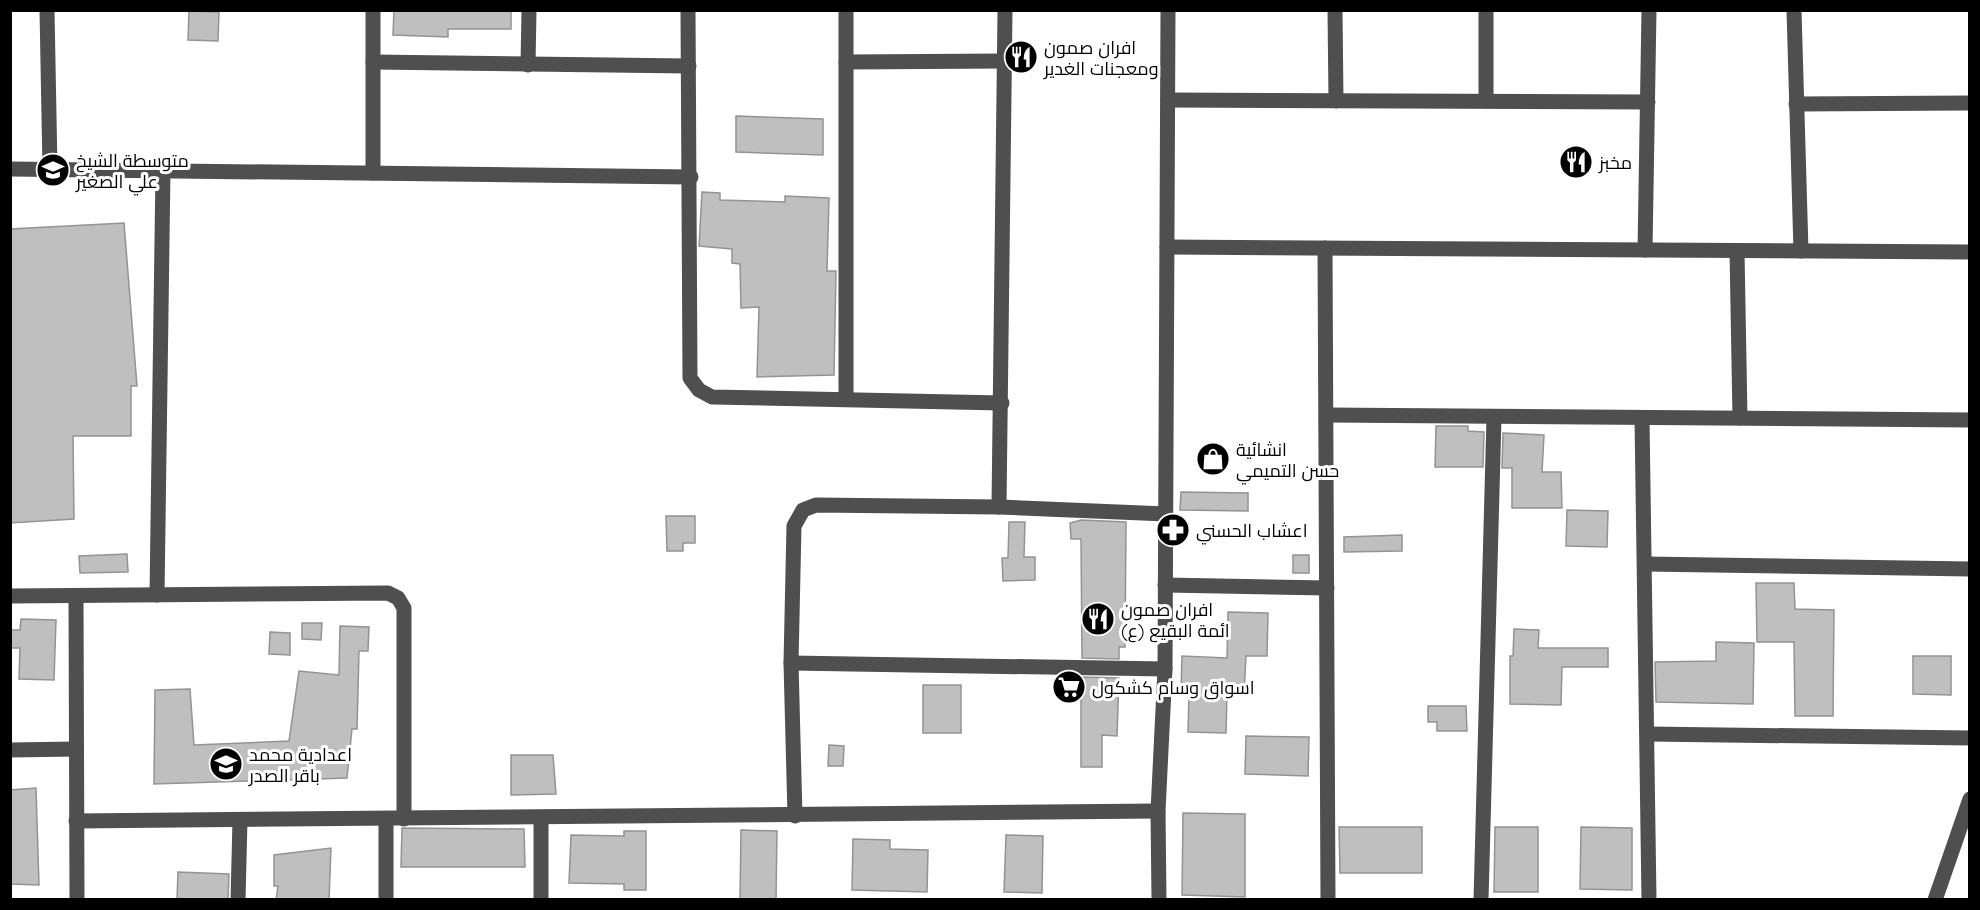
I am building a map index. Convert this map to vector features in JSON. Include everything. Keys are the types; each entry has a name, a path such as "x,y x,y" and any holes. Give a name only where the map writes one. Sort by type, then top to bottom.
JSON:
{"street":[{"path":"47,10 50,169"},
{"path":"373,10 373,173"},
{"path":"528,65 529,10"},
{"path":"688,10 690,378 699,390 712,397 1002,403"},
{"path":"846,10 846,399"},
{"path":"999,507 1005,10"},
{"path":"1159,900 1158,811 1165,669 1168,10"},
{"path":"1335,10 1336,101"},
{"path":"1486,10 1486,101"},
{"path":"1645,250 1649,10"},
{"path":"1794,10 1801,251"},
{"path":"846,62 1005,61"},
{"path":"373,62 689,66"},
{"path":"1168,100 1648,102"},
{"path":"1796,104 1970,104"},
{"path":"10,169 690,177"},
{"path":"157,596 163,170"},
{"path":"1167,247 1970,252"},
{"path":"1325,248 1328,900"},
{"path":"1737,251 1740,418"},
{"path":"1327,416 1970,420"},
{"path":"1482,900 1494,417"},
{"path":"1642,418 1649,900"},
{"path":"795,816 791,663 794,526 803,510 816,505 999,507 1166,514"},
{"path":"1645,564 1970,569"},
{"path":"1165,585 1327,588"},
{"path":"10,596 388,593 398,598 404,608 404,819"},
{"path":"76,596 77,900"},
{"path":"791,663 1165,669"},
{"path":"1648,734 1970,738"},
{"path":"10,750 76,749"},
{"path":"1935,900 1970,800"},
{"path":"76,821 1158,811"},
{"path":"541,818 541,900"},
{"path":"386,819 386,900"},
{"path":"238,900 240,820"}],"building":[{"path":"394,10 511,10 511,29 448,29 448,37 393,35"},
{"path":"189,11 219,12 218,41 188,40"},
{"path":"736,116 823,119 823,155 736,152"},
{"path":"702,192 720,193 720,200 785,202 785,196 829,198 827,271 836,271 834,375 757,377 759,307 741,308 740,264 732,263 732,249 699,246"},
{"path":"124,223 137,386 131,386 131,436 73,436 74,519 10,523 10,229"},
{"path":"1436,426 1468,426 1468,431 1484,432 1483,467 1435,467"},
{"path":"1503,433 1544,435 1542,472 1561,472 1562,508 1512,508 1512,468 1502,468"},
{"path":"1181,492 1248,493 1248,511 1180,510"},
{"path":"1567,510 1608,511 1607,547 1566,546"},
{"path":"666,516 695,516 695,543 683,543 683,551 667,551"},
{"path":"1081,520 1126,522 1125,647 1119,647 1119,659 1082,658 1081,539 1071,539 1070,523"},
{"path":"1009,522 1025,522 1024,557 1035,557 1035,580 1003,581 1002,558 1008,558"},
{"path":"1402,535 1402,551 1344,552 1344,537"},
{"path":"127,554 128,572 80,573 79,556"},
{"path":"1293,555 1309,555 1309,573 1293,573"},
{"path":"1756,583 1794,583 1795,609 1834,610 1833,716 1795,716 1794,642 1757,642"},
{"path":"1228,612 1268,613 1267,656 1246,656 1244,695 1227,694 1226,733 1188,732 1189,692 1181,692 1182,656 1227,658"},
{"path":"21,619 56,620 54,680 19,679 20,648 10,648 10,630 20,630"},
{"path":"302,623 322,623 321,640 302,639"},
{"path":"340,626 369,627 368,651 359,651 357,729 352,729 347,778 154,784 155,690 190,689 194,745 289,741 299,671 339,675"},
{"path":"1514,629 1539,630 1538,648 1608,648 1608,667 1562,667 1561,705 1510,704 1510,656 1513,656"},
{"path":"270,632 290,633 290,655 269,654"},
{"path":"1716,642 1754,643 1753,704 1656,702 1655,662 1716,661"},
{"path":"1913,656 1951,656 1951,695 1913,694"},
{"path":"1081,677 1119,678 1117,736 1102,735 1102,767 1081,767"},
{"path":"923,685 961,685 961,733 923,733"},
{"path":"1428,706 1466,706 1467,731 1437,731 1437,722 1428,722"},
{"path":"1246,736 1309,737 1308,776 1245,774"},
{"path":"829,745 844,746 843,766 828,766"},
{"path":"511,755 553,755 556,794 511,795"},
{"path":"36,788 39,885 10,884 10,790"},
{"path":"1183,813 1245,814 1245,897 1182,895"},
{"path":"1339,827 1422,827 1422,873 1340,873"},
{"path":"1495,827 1538,827 1538,892 1494,892"},
{"path":"1581,827 1632,828 1632,890 1580,889"},
{"path":"402,828 524,829 525,867 401,867"},
{"path":"741,830 777,831 776,900 740,900"},
{"path":"624,831 646,831 646,890 624,890 624,884 569,883 571,835 624,836"},
{"path":"1006,835 1043,836 1042,893 1004,892"},
{"path":"853,839 890,840 890,849 928,850 927,892 852,890"},
{"path":"331,848 329,900 276,900 278,886 274,886 274,855"},
{"path":"178,872 229,874 228,900 177,900"}],"place":[{"name":"افران صمون ومعجنات الغدير","path":"1021,57"},
{"name":"مخبز","path":"1576,162"},
{"name":"متوسطة الشيخ علي الصغير","path":"53,170"},
{"name":"انشائية حسن التميمي","path":"1213,459"},
{"name":"اعشاب الحسني","path":"1173,530"},
{"name":"افران صمون ائمة البقيع (ع)","path":"1098,619"},
{"name":"اسواق وسام كشكول","path":"1069,687"},
{"name":"اعدادية محمد باقر الصدر","path":"226,764"}]}
